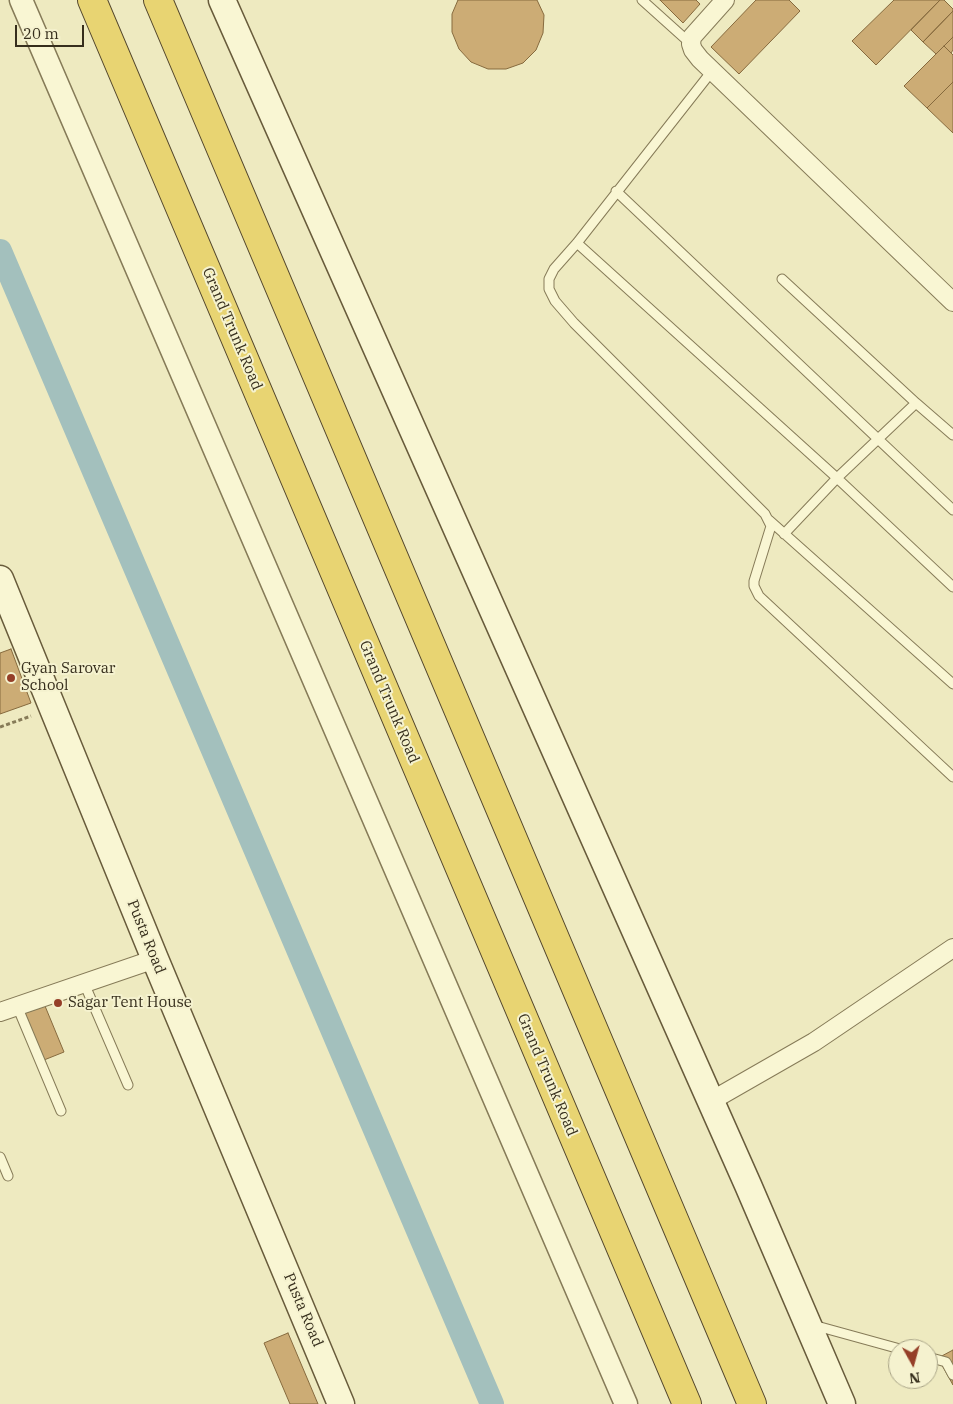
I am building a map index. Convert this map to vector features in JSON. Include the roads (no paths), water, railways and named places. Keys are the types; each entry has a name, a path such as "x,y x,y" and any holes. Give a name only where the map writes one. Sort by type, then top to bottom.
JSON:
{"highway":[{"name":"Grand Trunk Road","path":"92,0 687,1404"},
{"path":"158,0 752,1404"}],"main road":[{"path":"222,0 711,1101 842,1404"},
{"name":"Pusta Road","path":"0,579 155,959 342,1404"}],"street":[{"path":"21,0 626,1404"},
{"path":"725,0 692,37 691,44 693,50 712,71 953,302"},
{"path":"711,1101 814,1042 953,948"},
{"path":"0,1012 155,959"}],"lane":[{"path":"642,0 691,44"},
{"path":"712,71 577,243 554,269 549,279 549,289 554,301 574,323 769,520 953,684"},
{"path":"616,191 953,510"},
{"path":"577,243 837,478 953,587"},
{"path":"782,279 953,435"},
{"path":"784,534 837,478 916,403"},
{"path":"769,520 770,531 754,581 756,591 953,777"},
{"path":"84,983 128,1086"},
{"path":"17,1006 61,1111"},
{"path":"0,1157 8,1176"},
{"path":"808,1324 888,1346"},
{"path":"938,1360 946,1362 953,1375"}],"waterway":[{"path":"0,251 492,1404"}],"place":[{"name":"Gyan Sarovar School","path":"11,678"},
{"name":"Sagar Tent House","path":"58,1003"}]}
